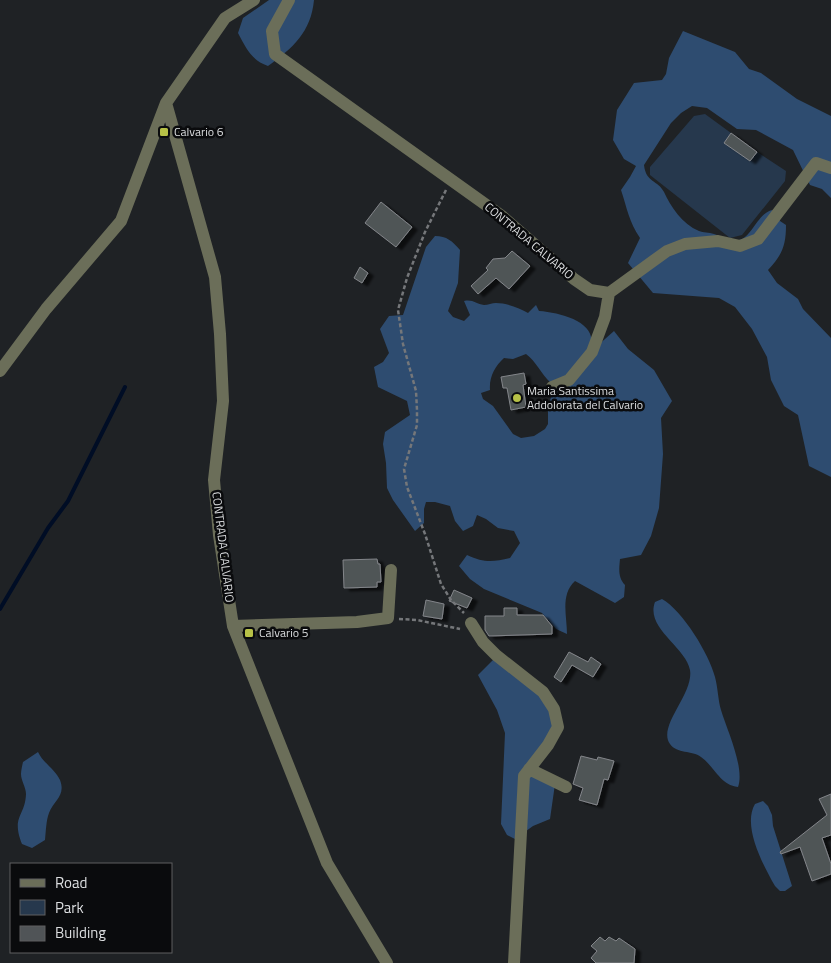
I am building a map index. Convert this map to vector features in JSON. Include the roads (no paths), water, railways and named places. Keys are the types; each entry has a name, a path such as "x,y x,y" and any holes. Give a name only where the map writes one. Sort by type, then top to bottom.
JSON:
{"street":[{"path":"0,371 46,310 121,221 166,104 225,18 254,0"},
{"name":"CONTRADA CALVARIO","path":"289,0 272,31 276,54 502,217 590,290 609,293"},
{"name":"CONTRADA CALVARIO","path":"166,104 215,276 220,334 222,400 214,480 219,536 233,626 327,863 387,963"},
{"path":"552,387 569,380 592,352 605,317 609,293 667,251 685,244 718,241 740,246 758,239 816,163 831,168"},
{"path":"233,626 357,622 388,618 391,570"},
{"path":"471,623 483,642 496,655 543,692 554,709 558,727 548,745 524,776 514,963"},
{"path":"528,769 566,787"}],"waterway":[{"path":"0,609 48,528 68,501 125,387"}],"place":[{"name":"Calvario 6","path":"164,132"},
{"name":"Maria Santissima Addolorata del Calvario","path":"517,398"},
{"name":"Calvario 5","path":"249,633"}]}
